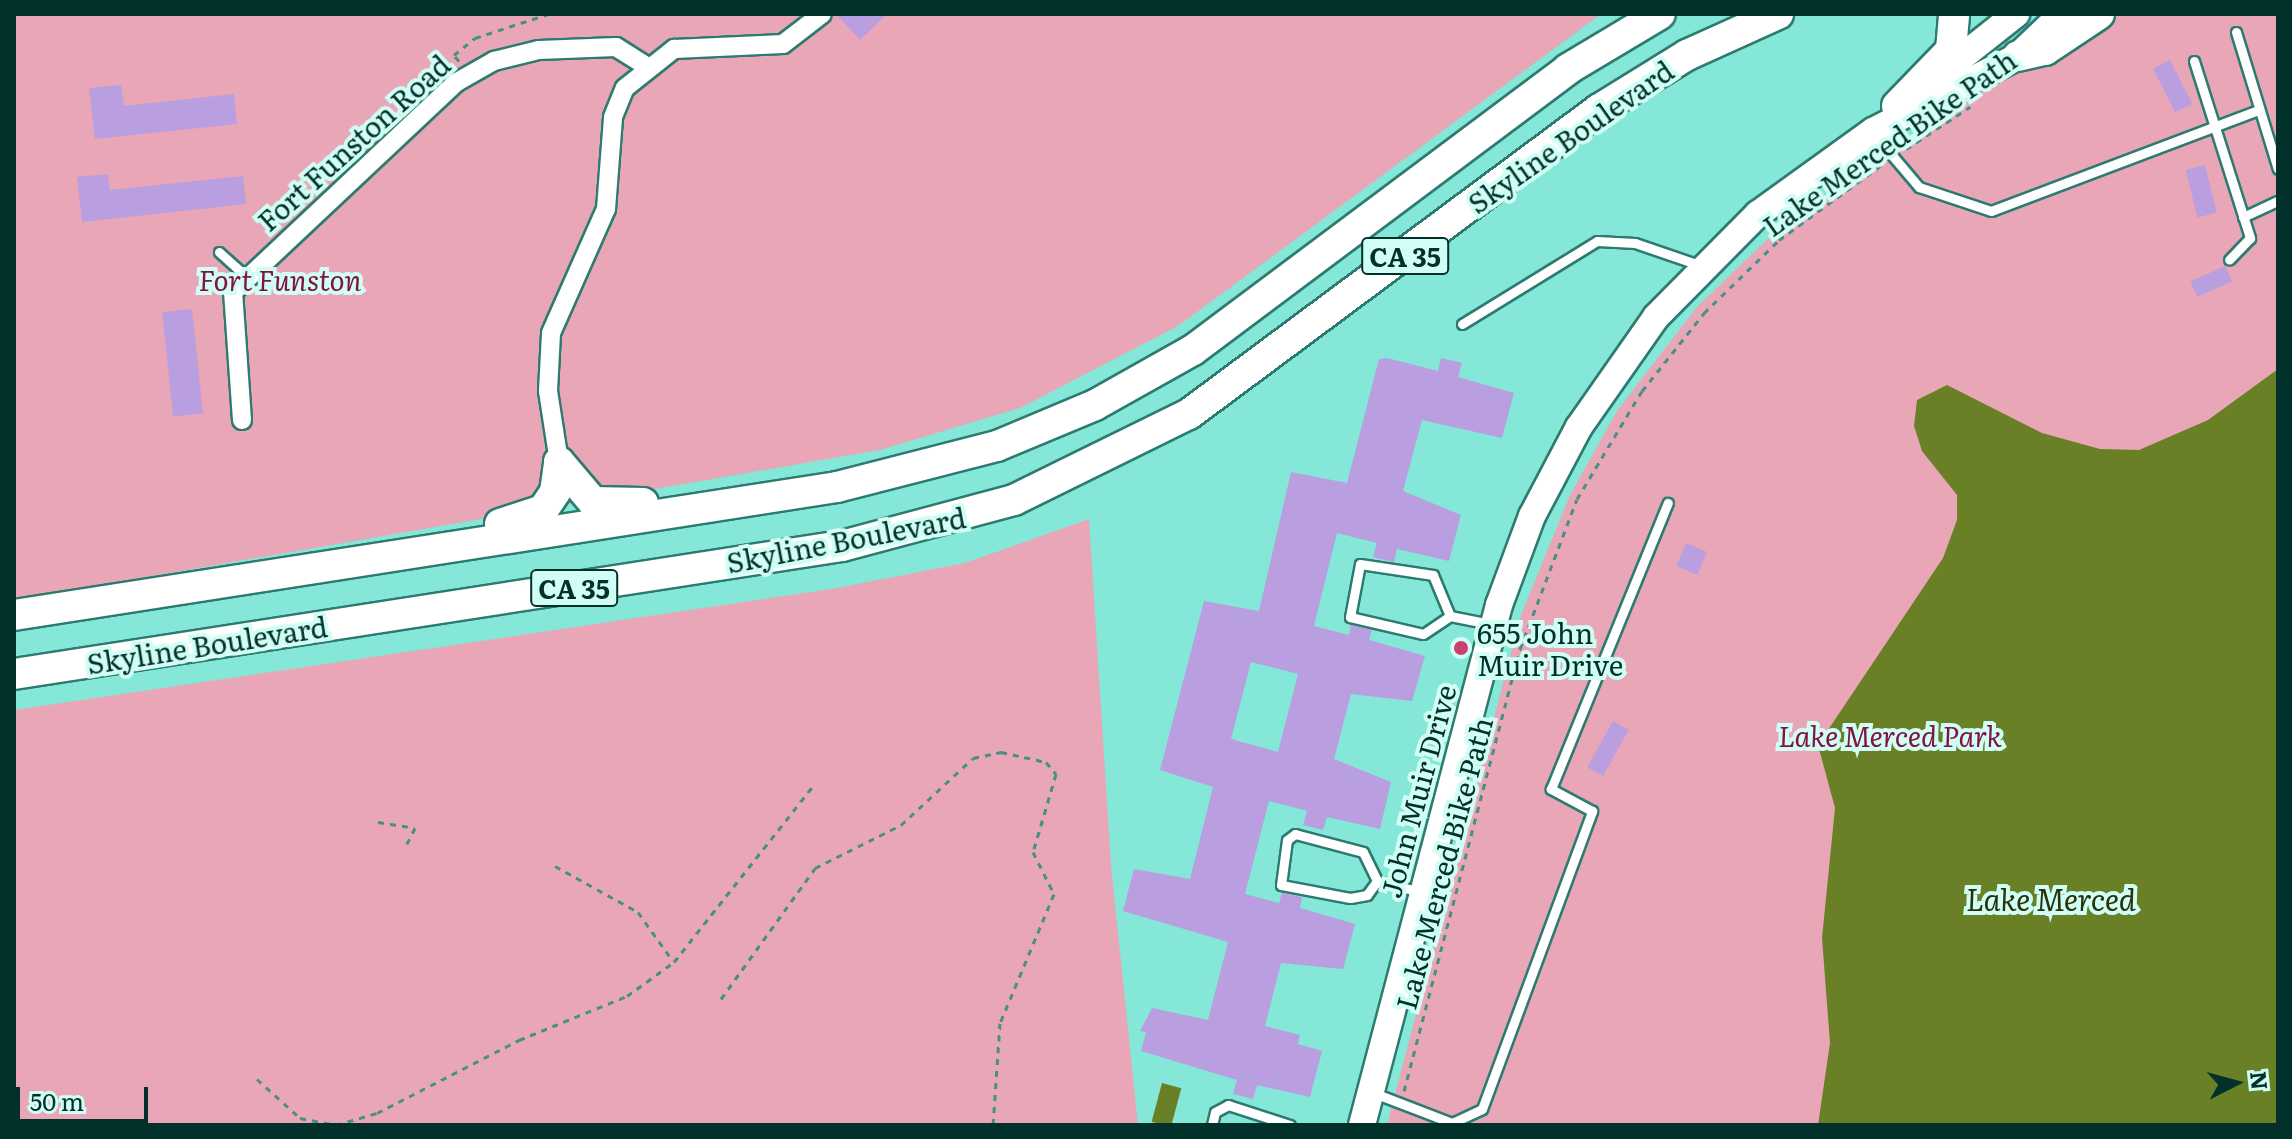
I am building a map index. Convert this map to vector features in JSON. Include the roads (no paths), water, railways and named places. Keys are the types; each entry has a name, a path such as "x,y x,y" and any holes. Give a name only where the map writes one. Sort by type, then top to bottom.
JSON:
{"main road":[{"name":"Skyline Boulevard","path":"14,615 693,510 924,468 1106,400 1214,336 1568,69 1660,14"},
{"name":"Skyline Boulevard","path":"14,674 842,546 1014,500 1189,414 1598,110 1687,55 1778,14"},
{"path":"1897,106 1951,50 1954,14"},
{"path":"2018,56 2045,50 2099,14"},
{"path":"559,462 593,502 693,510"},
{"path":"374,560 543,510 555,492 559,462"}],"street":[{"path":"559,462 548,391 551,333 606,209 617,102 645,65 691,46 783,44 822,14"},
{"name":"John Muir Drive","path":"1873,131 1897,106 2016,14"},
{"name":"John Muir Drive","path":"1362,1125 1493,624 1532,516 1579,427 1635,343 1702,266 1788,190 1873,131 2018,56 2062,14"},
{"name":"Fort Funston Road","path":"242,420 230,310 247,277 468,74 508,55 557,48 616,47 645,65"}],"lane":[{"path":"2236,32 2278,169"},
{"path":"2194,61 2250,238 2229,260"},
{"path":"1873,131 1891,159 1932,195 1991,211 2258,110"},
{"path":"2243,217 2278,201"},
{"path":"1462,324 1597,241 1635,243 1702,266"},
{"path":"219,252 247,277"},
{"path":"1371,1092 1452,1124 1482,1109 1592,811 1551,789 1668,503"},
{"path":"1450,616 1433,575 1360,564 1350,617 1423,634 1450,616 1493,624"},
{"path":"1377,881 1367,895 1350,898 1281,885 1277,876 1295,834 1363,852 1377,881 1423,893"},
{"path":"1212,1125 1215,1112 1228,1105 1290,1125"}],"water":[{"name":"Lake Merced","path":"2278,369 2278,1125 1818,1125 1830,1043 1822,938 1835,808 1818,745 1943,558 1957,520 1957,495 1922,451 1914,426 1917,400 1947,385 2042,433 2100,449 2139,450 2208,420"},
{"path":"1162,1083 1181,1088 1171,1125 1152,1122"}],"place":[{"name":"655 John Muir Drive","path":"1461,648"}],"park label":[{"name":"Fort Funston","path":"280,279"},
{"name":"Lake Merced Park","path":"1890,735"}]}
